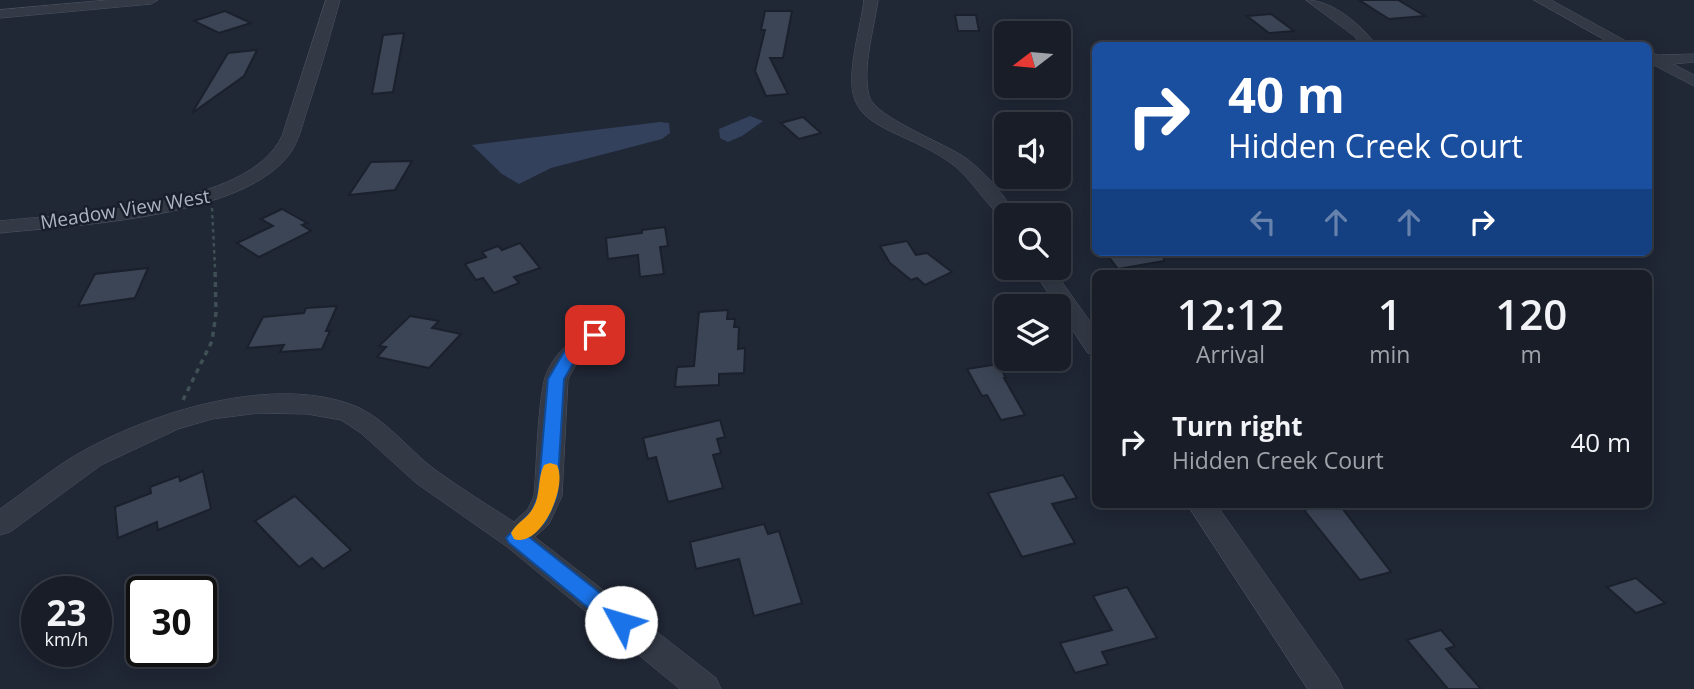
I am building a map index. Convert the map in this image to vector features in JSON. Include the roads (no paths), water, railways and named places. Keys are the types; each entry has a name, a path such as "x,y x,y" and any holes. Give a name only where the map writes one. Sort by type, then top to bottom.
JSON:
{"street":[{"path":"0,14 150,0"},
{"name":"Meadow View West","path":"0,227 177,204 211,196 247,182 277,160 289,138 333,0"},
{"path":"871,0 862,73 861,96 865,104 884,121 958,158 984,184 998,203"},
{"path":"1313,0 1359,33 1367,42"},
{"path":"1541,0 1620,42"},
{"path":"1652,58 1694,58"},
{"path":"1652,58 1694,81"},
{"path":"1050,280 1092,342"},
{"path":"516,538 540,516 548,496 556,379 569,356 595,335"},
{"path":"0,524 92,458 134,437 181,419 211,411 259,404 307,405 348,413 370,427 425,476 516,538 705,689"},
{"path":"1204,508 1327,689"}],"water":[{"path":"750,116 763,121 728,142 720,138 719,129"},
{"path":"669,123 670,133 662,139 551,168 519,184 502,174 472,145"}]}
